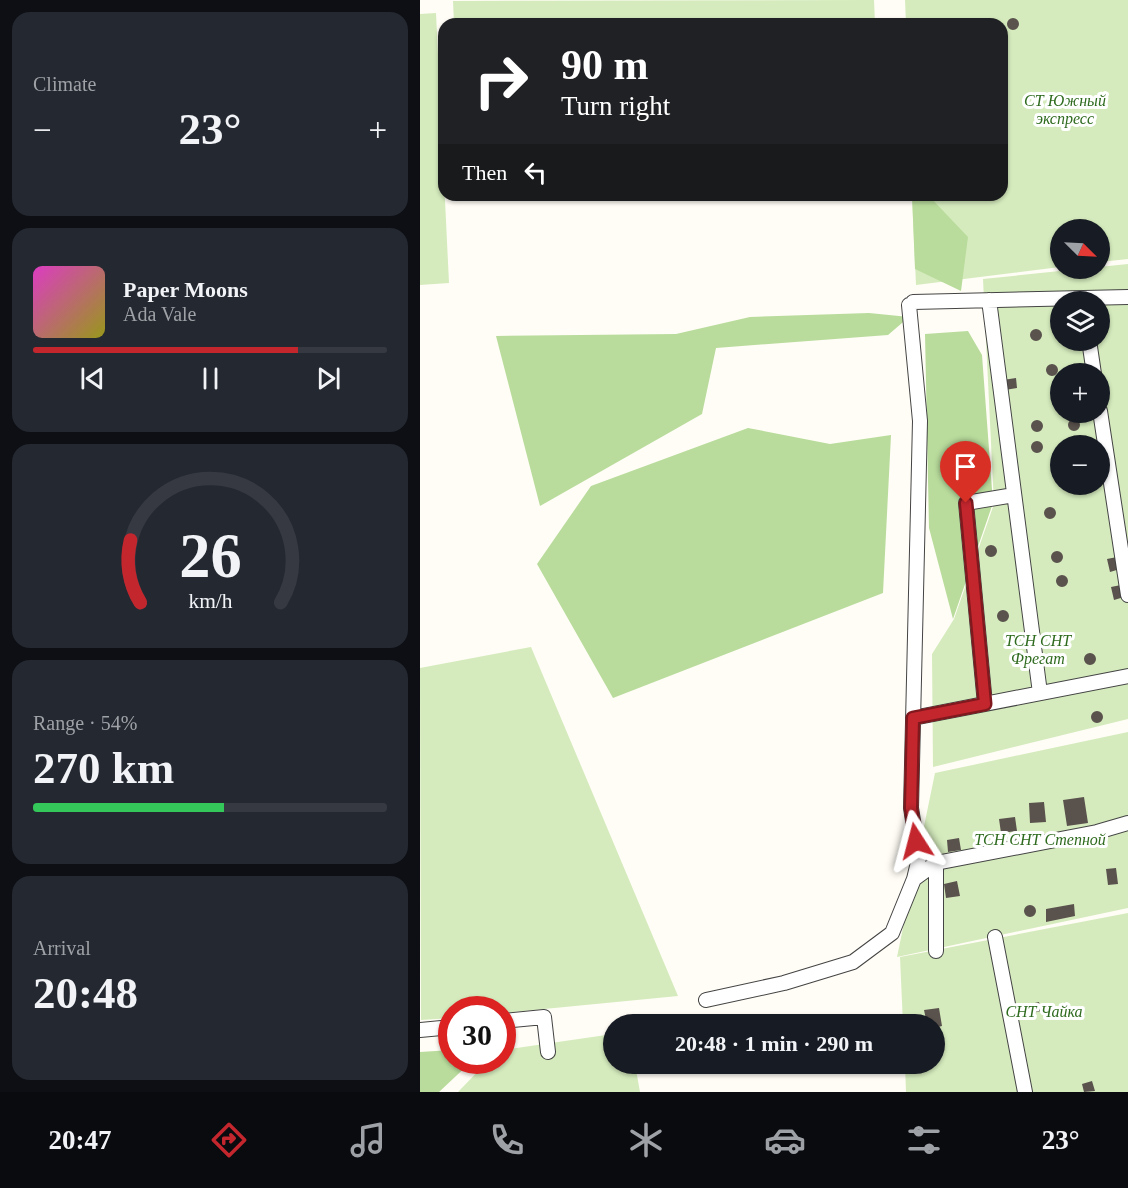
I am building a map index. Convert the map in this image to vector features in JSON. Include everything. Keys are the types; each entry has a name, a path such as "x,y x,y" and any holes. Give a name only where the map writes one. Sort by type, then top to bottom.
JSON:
{"street":[{"path":"1110,298 1128,297"},
{"path":"989,300 1040,693"},
{"path":"706,1000 784,982 853,962 892,933 914,879 919,858 911,808 920,421 911,304 1050,300"},
{"path":"1102,423 1128,595"},
{"path":"985,704 966,503 1014,495"},
{"path":"913,718 1128,676"},
{"path":"914,879 936,864 1096,832 1128,823"},
{"path":"936,864 936,951"},
{"path":"995,937 1025,1092"},
{"path":"516,1020 544,1017 548,1052"},
{"path":"420,1030 438,1028"}],"green space":[{"path":"874,0 875,18 454,18 453,1"},
{"name":"СТ Южный экспресс","path":"905,0 1128,0 1128,259 1110,261 1110,219 1050,219 1050,268 916,285 912,201 1008,201 1008,18 906,18"},
{"path":"436,13 438,201 445,201 449,283 420,285 420,14"},
{"path":"912,201 934,201 968,237 961,291 915,269"},
{"name":"ТСН СНТ Фрегат","path":"1128,264 1128,719 933,767 932,654 954,619 994,504 983,279 1050,272 1050,279 1110,279 1110,266"},
{"path":"869,313 909,317 888,335 716,348 702,414 540,506 496,336 676,334 750,317"},
{"path":"968,331 982,355 993,503 953,619 929,528 925,334"},
{"path":"748,428 830,444 891,435 883,593 613,698 537,564 591,486"},
{"path":"531,647 678,996 516,1012 516,996 438,996 438,1019 421,1020 420,668"},
{"name":"ТСН СНТ Степной","path":"1128,732 1128,908 897,957 935,773"},
{"name":"СНТ Чайка","path":"1128,913 1128,1092 906,1092 905,1074 945,1074 945,1014 903,1014 900,957"},
{"path":"603,1035 603,1074 637,1074 640,1092 458,1092 475,1074 516,1074 516,1048"},
{"path":"438,1051 438,1074 458,1074 439,1092 420,1092 420,1052"}],"building":[{"path":"1015,18 1019,22 1018,29 1008,29 1008,19"},
{"path":"1038,329 1041,330 1041,340 1034,341 1031,340 1030,333 1031,330"},
{"path":"1050,364 1050,376 1046,372 1047,365"},
{"path":"1016,378 1017,388 1005,390 1003,380"},
{"path":"1039,420 1042,421 1042,431 1035,432 1032,431 1031,424 1032,421"},
{"path":"1068,423 1080,423 1079,430 1069,430"},
{"path":"1039,441 1042,442 1042,452 1035,453 1032,452 1031,445 1032,442"},
{"path":"1052,507 1055,508 1055,518 1048,519 1045,518 1044,511 1045,508"},
{"path":"993,545 996,546 996,556 989,557 986,556 985,549 986,546"},
{"path":"1059,551 1062,552 1062,562 1055,563 1052,562 1051,555 1052,552"},
{"path":"1117,557 1120,569 1110,572 1107,559"},
{"path":"1064,575 1067,576 1067,586 1060,587 1057,586 1056,579 1057,576"},
{"path":"1121,585 1124,597 1114,600 1111,587"},
{"path":"1005,610 1008,611 1008,621 1001,622 998,621 997,614 998,611"},
{"path":"1092,653 1095,654 1095,664 1088,665 1085,664 1084,657 1085,654"},
{"path":"1099,711 1102,712 1102,722 1095,723 1092,722 1091,715 1092,712"},
{"path":"1084,797 1088,823 1067,826 1063,800"},
{"path":"1044,802 1046,822 1030,823 1029,803"},
{"path":"1015,817 1017,831 1001,833 999,819"},
{"path":"959,838 961,850 948,852 947,840"},
{"path":"1116,868 1118,884 1108,885 1106,869"},
{"path":"957,881 960,896 946,898 944,884"},
{"path":"1074,904 1075,916 1046,922 1046,909"},
{"path":"1032,905 1035,906 1035,916 1028,917 1025,916 1024,909 1025,906"},
{"path":"1039,1002 1041,1011 1020,1016 1018,1007"},
{"path":"939,1008 940,1014 925,1014 924,1010"},
{"path":"1092,1081 1095,1091 1084,1092 1082,1084"}],"route":[{"path":"916,841 911,808 913,718 985,704 966,503"}]}
